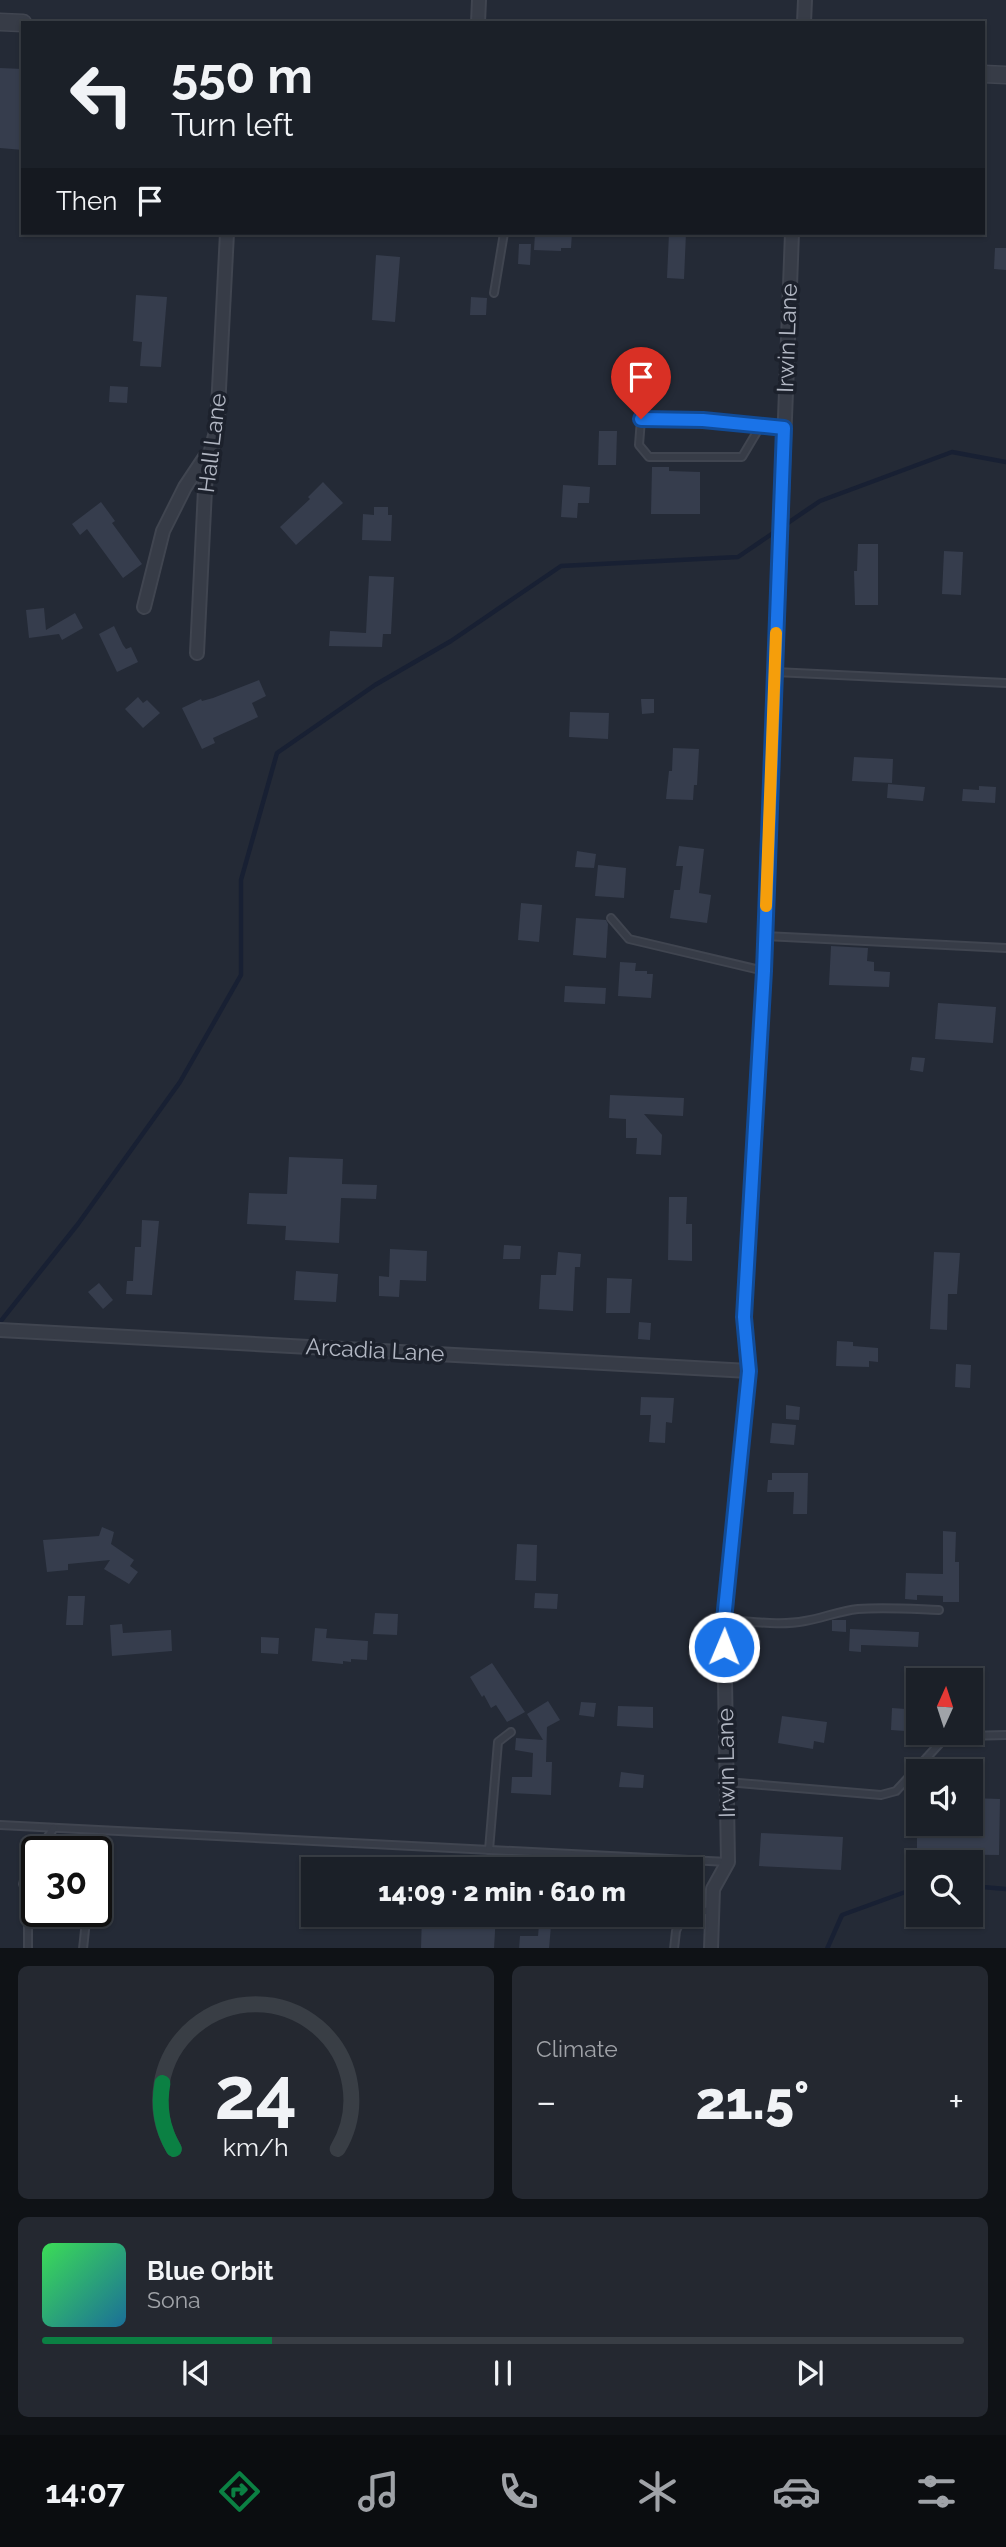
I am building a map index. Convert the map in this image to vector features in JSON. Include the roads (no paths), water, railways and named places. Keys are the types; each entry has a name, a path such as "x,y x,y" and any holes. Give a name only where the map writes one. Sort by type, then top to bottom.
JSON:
{"street":[{"path":"478,21 479,0"},
{"path":"804,21 805,0"},
{"path":"0,22 21,23"},
{"path":"985,74 1006,75"},
{"name":"Hall Lane","path":"197,653 206,469 217,428 227,235"},
{"name":"Irwin Lane","path":"711,1948 713,1889 728,1862 724,1620 749,1371 744,1317 764,971 792,235"},
{"path":"144,607 163,531 185,487 211,447"},
{"name":"Arcadia Lane","path":"0,1330 749,1371"}],"lane":[{"path":"494,293 504,235"},
{"path":"761,425 742,457 649,457 639,445 641,419 703,420 761,425 784,428"},
{"path":"775,672 1006,683"},
{"path":"611,918 629,939 764,971"},
{"path":"765,936 1006,948"},
{"path":"724,1620 783,1623 806,1621 857,1609 939,1610"},
{"path":"489,1850 498,1742 511,1732"},
{"path":"725,1782 881,1795 896,1791 942,1741 964,1735 1006,1735"},
{"path":"0,1825 728,1862"},
{"path":"48,1836 54,1828"},
{"path":"703,1912 712,1910"},
{"path":"28,1927 28,1948"},
{"path":"83,1948 85,1927"},
{"path":"674,1948 678,1927"}],"waterway":[{"path":"0,1322 78,1224 180,1082 241,975 241,880 277,753 375,685 451,641 561,566 738,557 820,501 952,452 1006,462"},
{"path":"983,1887 1006,1889"},
{"path":"827,1948 842,1915 906,1892"}]}
